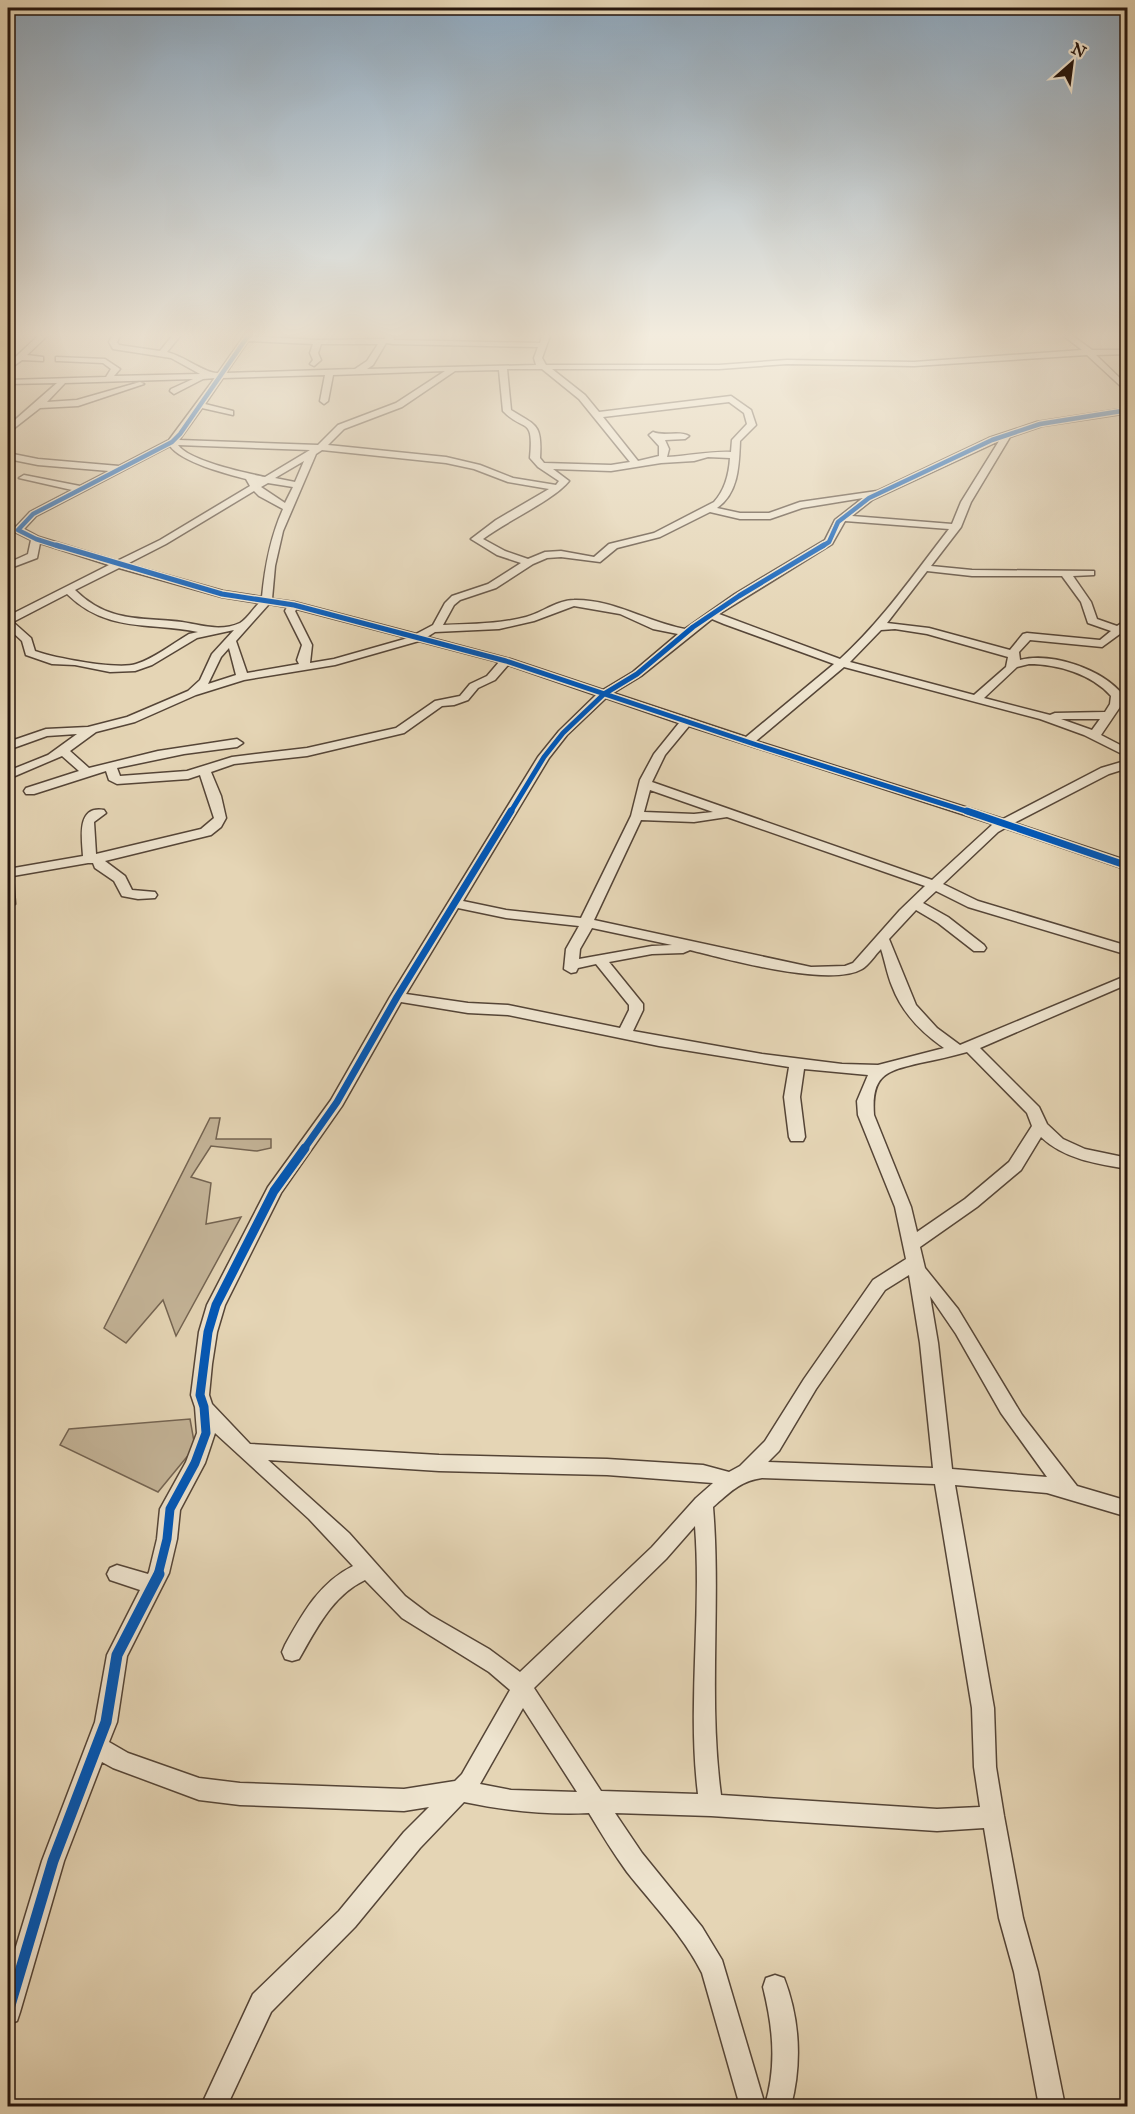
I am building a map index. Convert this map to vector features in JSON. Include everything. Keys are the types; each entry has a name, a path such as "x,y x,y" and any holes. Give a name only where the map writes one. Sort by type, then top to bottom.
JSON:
{"street":[{"path":"8,522 33,514 172,442 179,435"},
{"path":"243,626 186,639 142,666 110,669 75,662 49,660 33,655 30,653 27,640 8,622 163,542 312,453 333,435"},
{"path":"529,562 501,552 476,539 499,522 563,484 563,478 541,465 535,458 534,435"},
{"path":"613,435 636,464"},
{"path":"8,746 46,733 92,729 131,720 192,693 242,678 354,658 420,638 441,622 453,600 492,586 529,562 545,555 556,554 596,560 613,546 657,536 711,508 725,495 726,488 731,482 736,440 742,435"},
{"path":"8,2012 53,1861 85,1772 106,1722 117,1655 138,1611 154,1585 163,1562 170,1509 195,1463 206,1433 204,1407 200,1395 208,1332 216,1305 274,1191 337,1102 397,997 543,757 563,733 604,694 637,674 686,632 829,542 842,519 877,493 975,447 1009,435"},
{"path":"661,460 665,454 665,447 656,437 685,436"},
{"path":"747,742 816,687 878,627 956,526 966,502 1005,436"},
{"path":"172,442 321,447 447,460 477,467 511,480 558,488"},
{"path":"172,442 181,453 245,476 297,485"},
{"path":"192,693 205,681 216,656 267,600 274,544 286,508 312,453"},
{"path":"541,465 596,468 694,458 708,454 735,455"},
{"path":"8,456 38,462 121,469"},
{"path":"245,476 255,487 286,508"},
{"path":"24,478 82,489"},
{"path":"711,508 732,515 759,517 816,503 877,493"},
{"path":"816,503 842,519 956,526"},
{"path":"33,514 17,528 36,539 117,565 222,594 294,605 506,661 1128,866"},
{"path":"8,566 33,556 36,539"},
{"path":"924,568 955,573 1090,573"},
{"path":"1066,574 1086,602 1092,621 1095,624 1118,630"},
{"path":"69,590 87,607 114,620 153,626 172,625 218,631"},
{"path":"434,629 499,626 530,620 573,603 623,611 657,627 686,632"},
{"path":"294,605 290,611 307,645 303,660 306,668"},
{"path":"713,615 884,676 1042,716 1094,736 1128,754"},
{"path":"976,699 1013,660 1029,636 1102,644 1128,622"},
{"path":"878,627 903,625 1013,660 1038,661 1065,667 1108,685 1122,699 1094,736"},
{"path":"230,640 236,649 242,678"},
{"path":"111,766 113,777 117,780 169,778 205,771 232,761 307,752 400,731 439,702 464,699 474,686 491,678 506,661"},
{"path":"1042,716 1109,716"},
{"path":"686,722 660,754 645,784 638,816 573,949 571,967 652,950 704,950"},
{"path":"8,775 42,764 64,752 92,729"},
{"path":"30,791 86,772 170,751 237,743"},
{"path":"64,752 86,772"},
{"path":"454,903 527,917 587,923 636,932 704,950 811,971 834,971 858,966 914,904 987,834 1105,771 1128,764"},
{"path":"8,873 93,859 176,840 211,829 220,818 209,777 205,771"},
{"path":"645,784 934,885 973,904 1128,951"},
{"path":"100,813 91,817 88,822 93,859 120,879 127,892 134,895 150,894"},
{"path":"638,816 694,818 727,813"},
{"path":"8,878 8,904"},
{"path":"914,904 943,920 979,948"},
{"path":"882,939 893,958 899,987 910,1008 944,1041 964,1048 1034,1111 1040,1126 1048,1136 1064,1147 1083,1154 1128,1164"},
{"path":"601,961 636,1004 625,1033"},
{"path":"1052,2106 1026,1972 1011,1918 985,1767 983,1708 944,1476 929,1342 914,1258 903,1207 866,1115 865,1101 869,1087 886,1066 964,1048 1128,979"},
{"path":"397,997 468,1008 508,1010 697,1048 797,1064 842,1069 882,1070"},
{"path":"797,1064 792,1097 797,1137"},
{"path":"210,2104 262,2003 308,1961 347,1919 412,1840 471,1780 528,1677 659,1553 703,1504 772,1446 810,1384 879,1285 896,1276 970,1203 1015,1166 1040,1126"},
{"path":"914,1258 1001,1398 1048,1465 1072,1493"},
{"path":"204,1407 222,1430 332,1528 387,1593 410,1613 467,1646 522,1688 564,1749 633,1860 687,1925 705,1953 753,2106"},
{"path":"248,1451 439,1463 596,1467 738,1476 808,1470 885,1476 944,1476 1047,1485 1102,1504 1128,1509"},
{"path":"703,1504 706,1563 703,1722 711,1805"},
{"path":"292,1652 325,1597 343,1581 366,1570"},
{"path":"117,1574 154,1585"},
{"path":"97,1747 121,1761 199,1789 240,1794 391,1800 420,1799 460,1791 511,1801 553,1804 596,1802 711,1805 937,1820 964,1820 993,1816"},
{"path":"775,1987 785,2030 786,2049 783,2090 778,2106"}],"shaded area":[{"path":"210,1118 220,1118 216,1139 271,1139 271,1148 257,1151 211,1146 191,1177 211,1183 206,1224 241,1217 176,1336 163,1300 126,1343 104,1328"},
{"path":"190,1419 195,1447 158,1492 60,1445 69,1429"}],"cycle path":[{"path":"179,435 172,442 33,514 18,530 36,539 158,577 222,594 294,605 506,661 757,745 926,797 1128,866"},
{"path":"8,2012 53,1861 106,1722 117,1655 159,1573 167,1539 170,1509 195,1463 206,1433 204,1407 200,1395 208,1332 216,1305 274,1191 337,1102 397,997 544,757 563,733 604,694 637,674 693,627 739,596 829,542 838,522 869,498 1008,435"}]}
